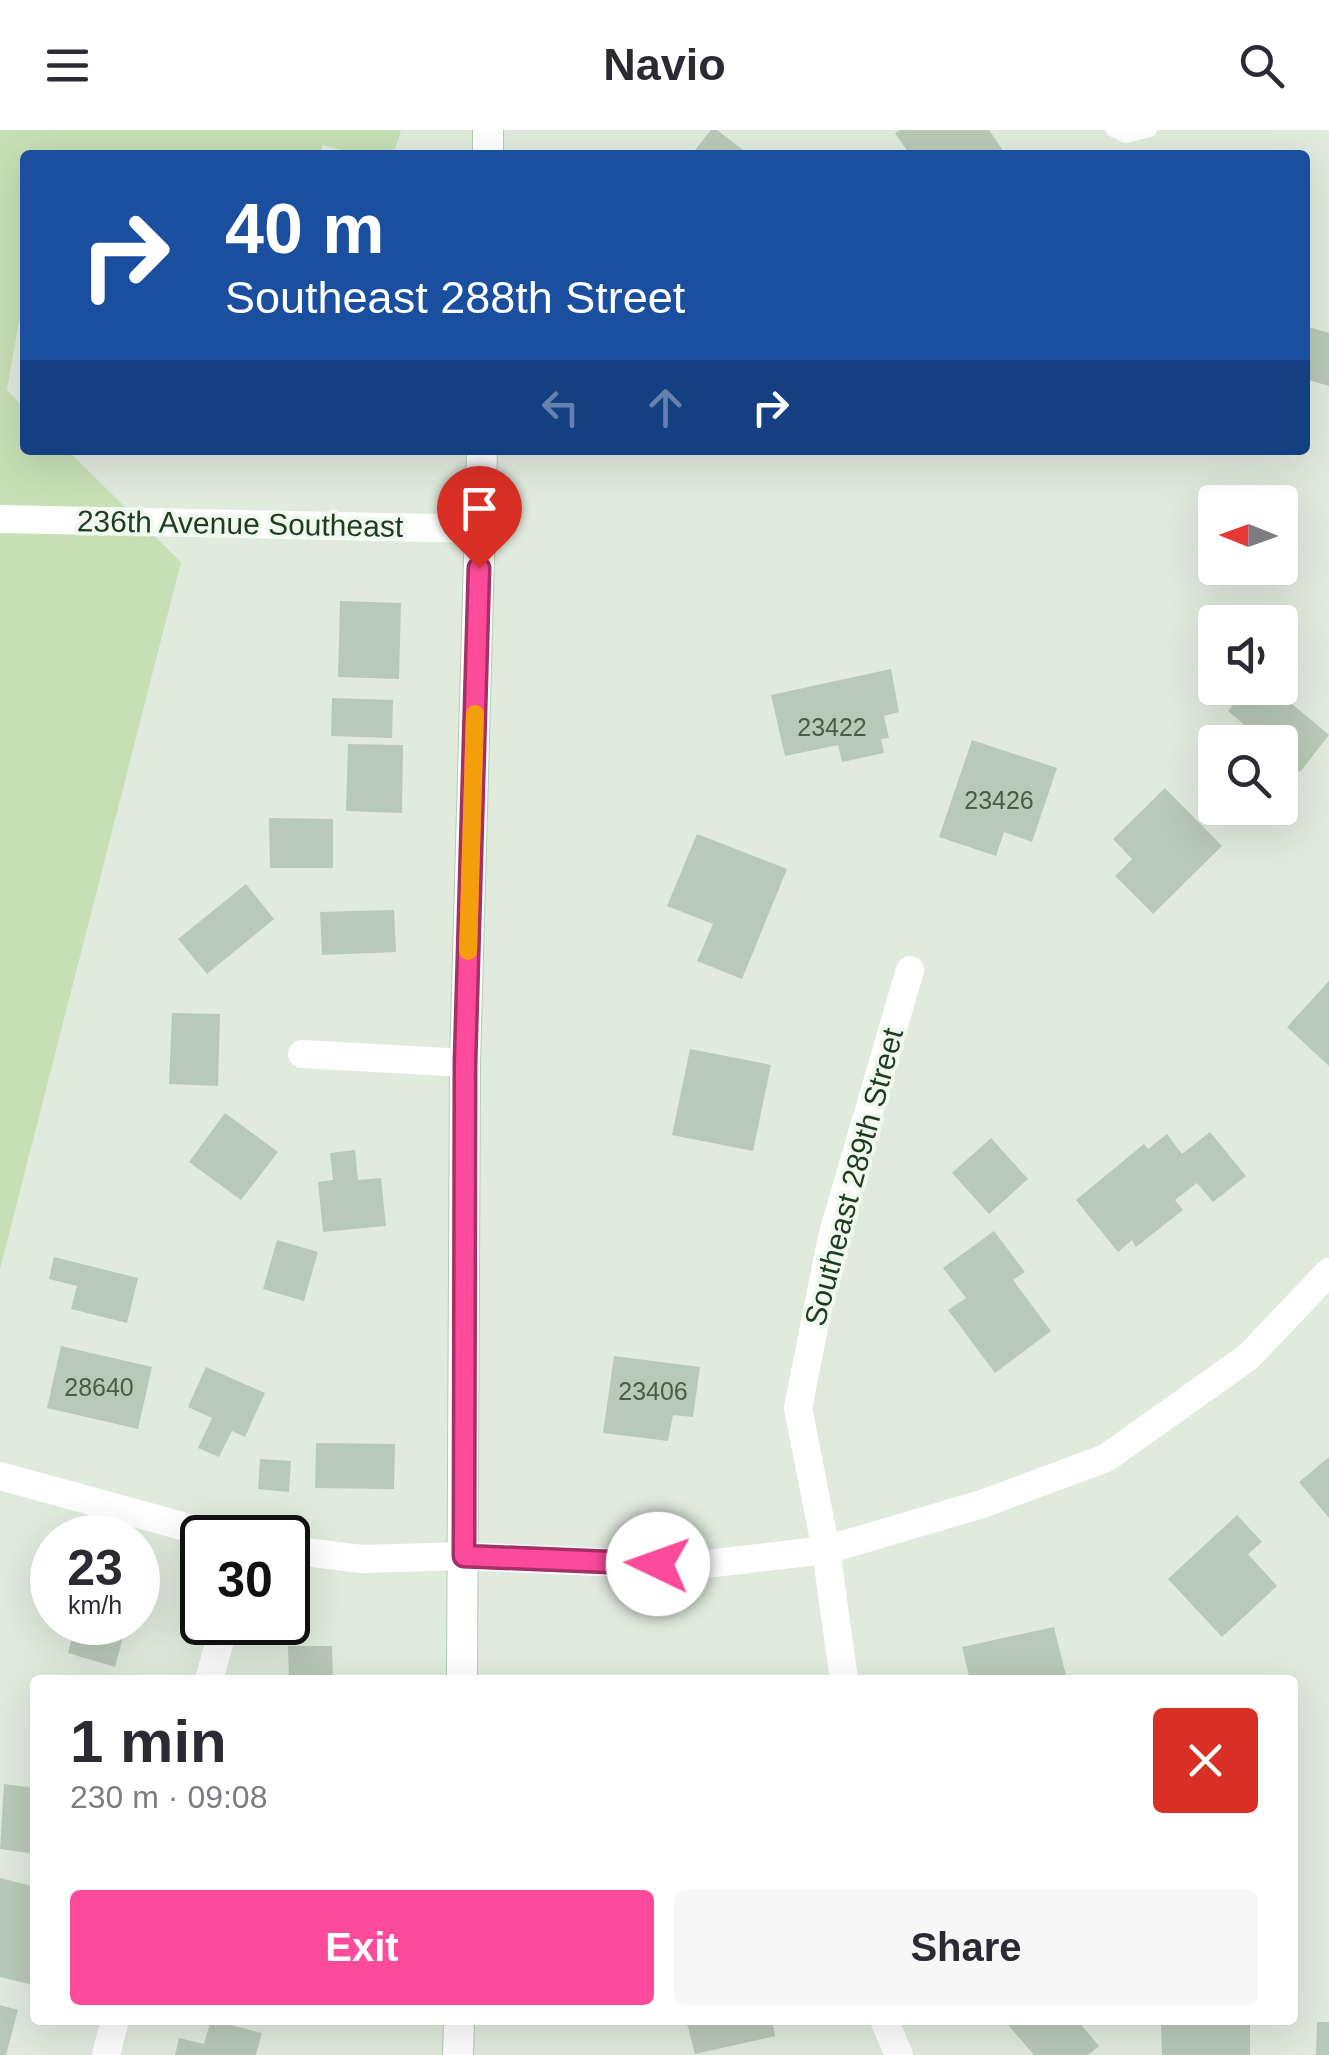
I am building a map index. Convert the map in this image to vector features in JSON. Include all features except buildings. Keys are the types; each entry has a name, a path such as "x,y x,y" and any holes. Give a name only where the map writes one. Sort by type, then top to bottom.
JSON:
{"street":[{"path":"462,1675 465,1063 482,455"},
{"name":"236th Avenue Southeast","path":"0,519 480,529"},
{"name":"Southeast 289th Street","path":"843,1675 826,1550 798,1408 832,1237 910,970"},
{"path":"302,1054 465,1063"},
{"path":"310,1553 362,1559 464,1556 690,1566 826,1550 982,1504 1106,1458 1248,1356 1329,1272"},
{"path":"0,1476 180,1525"},
{"path":"210,1675 219,1645"},
{"path":"106,2055 114,2025"},
{"path":"458,2025 458,2055"},
{"path":"886,2025 899,2055"}],"lane":[{"path":"1113,130 1126,136 1150,130"}],"green space":[{"path":"0,130 401,130 395,150 340,150 323,145 321,150 20,150 20,321 7,390 20,404 20,455 72,455 181,562 0,1269"}],"slow traffic":[{"path":"468,951 475,714"}],"route":[{"path":"479,568 465,1063 464,1556 658,1564"}]}
